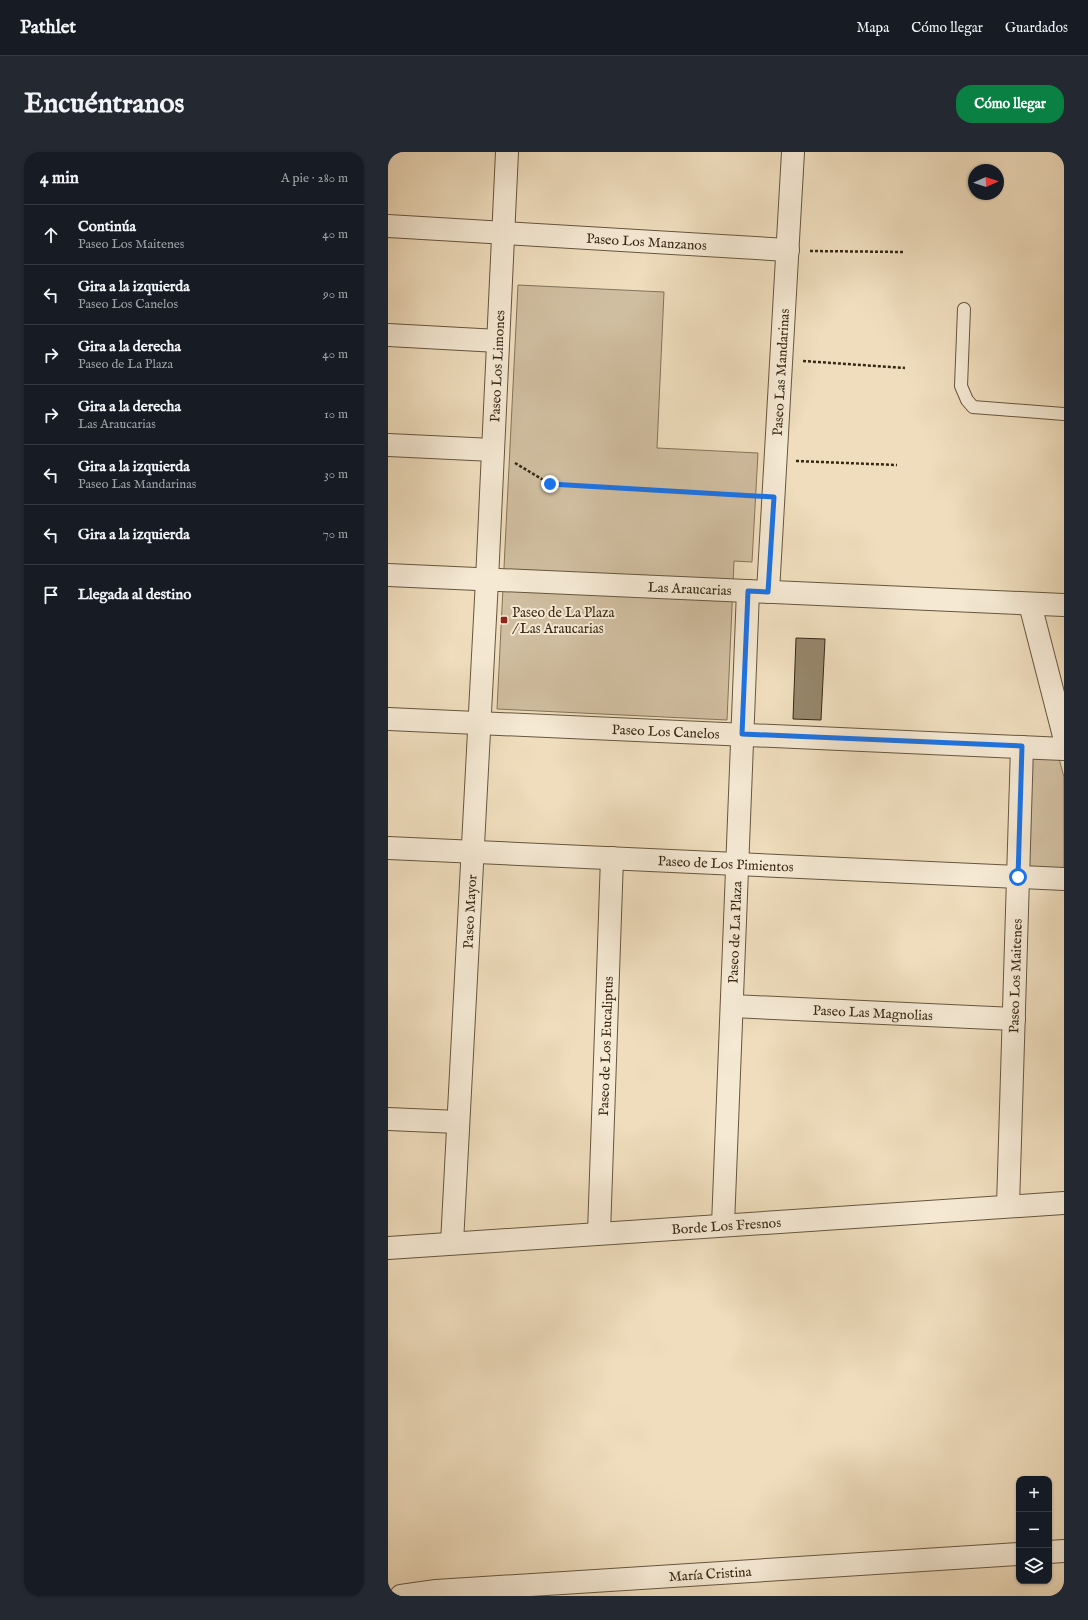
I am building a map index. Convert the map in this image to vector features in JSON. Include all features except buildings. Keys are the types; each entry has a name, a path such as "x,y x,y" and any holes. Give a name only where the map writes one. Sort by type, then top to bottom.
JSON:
{"street":[{"name":"Paseo Los Limones","path":"487,580 507,152"},
{"name":"Paseo Las Mandarinas","path":"758,592 774,497 793,152"},
{"name":"Paseo Los Manzanos","path":"388,226 788,250"},
{"path":"388,335 498,341"},
{"path":"388,445 493,450"},
{"name":"Las Araucarias","path":"388,575 1064,605"},
{"name":"Paseo Mayor","path":"452,1244 487,580"},
{"name":"Paseo de La Plaza","path":"723,1225 742,734 758,592"},
{"path":"1030,604 1064,736"},
{"name":"Paseo Los Canelos","path":"388,718 1064,748"},
{"name":"Paseo Los Maitenes","path":"1008,1206 1022,746"},
{"name":"Paseo de Los Pimientos","path":"388,848 1064,879"},
{"name":"Paseo de Los Eucaliptus","path":"599,1233 612,858"},
{"name":"Paseo Las Magnolias","path":"732,1006 1014,1019"},
{"path":"388,1119 458,1122"},
{"name":"Borde Los Fresnos","path":"388,1248 1064,1203"},
{"path":"1052,1552 1064,1551"},
{"name":"María Cristina","path":"401,1596 436,1591 1016,1554"}],"lane":[{"path":"964,308 961,386 967,400 973,407 1064,414"}],"path":[{"path":"788,250 904,252"},
{"path":"781,360 905,368"},
{"path":"493,450 550,484 774,497"},
{"path":"776,461 897,465"}],"shaded area":[{"path":"518,285 664,292 657,448 758,453 752,562 734,561 727,720 497,709"},
{"path":"1026,753 1058,755 1064,777 1064,871 1025,870"}],"place":[{"name":"Paseo de La Plaza / Las Araucarias","path":"504,620"}],"route":[{"path":"550,484 774,497 768,592 748,591 742,734 1022,746 1018,877"}]}
